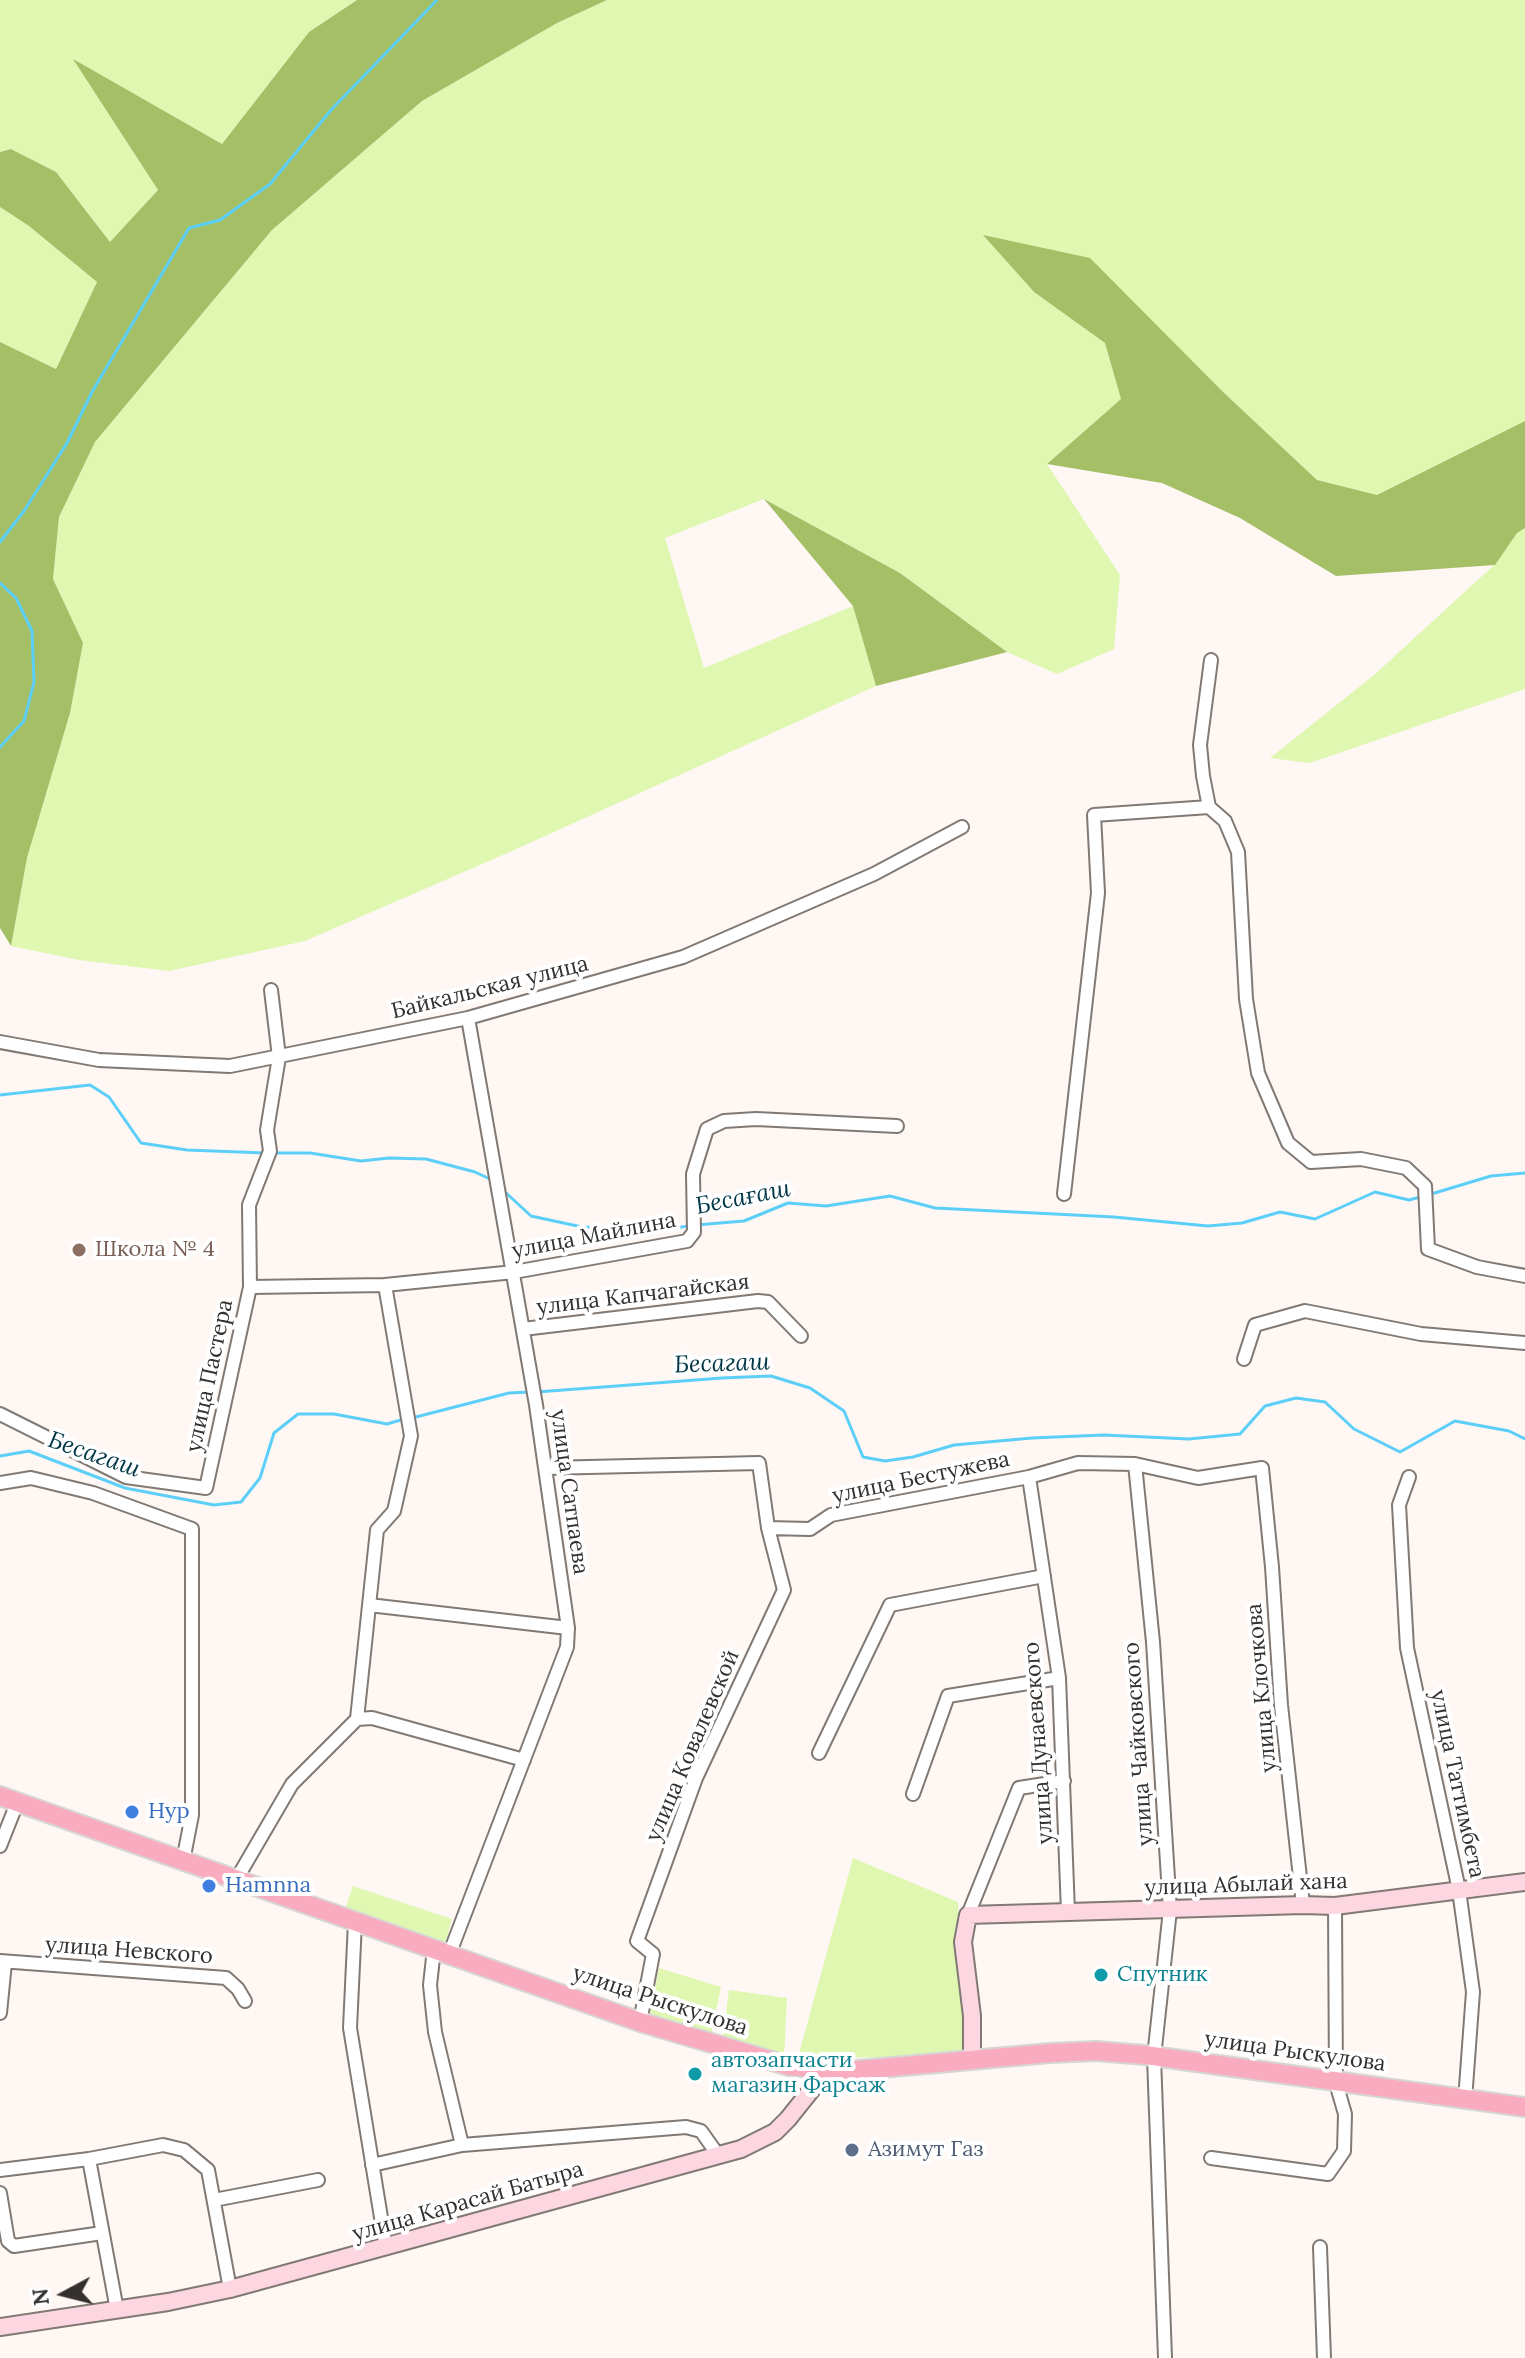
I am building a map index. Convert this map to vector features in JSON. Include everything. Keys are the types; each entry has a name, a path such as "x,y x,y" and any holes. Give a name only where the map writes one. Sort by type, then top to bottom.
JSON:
{"main road":[{"name":"улица Рыскулова","path":"8,1799 640,2022 789,2066 847,2071 1096,2051 1525,2107"},
{"name":"улица Абылай хана","path":"968,1915 1335,1906 1525,1882"},
{"path":"968,1915 963,1942 972,2016 972,2059"},
{"name":"улица Карасай Батыра","path":"0,2327 230,2289 741,2149 775,2132 812,2089 819,2070"}],"street":[{"path":"1211,660 1200,745 1209,807 1225,821 1238,852 1246,999 1258,1073 1288,1143 1311,1162 1361,1159 1406,1168 1425,1186 1428,1249 1477,1267 1525,1276"},
{"path":"1064,1194 1098,893 1094,815 1209,807"},
{"name":"Байкальская улица","path":"0,1042 99,1060 230,1066 468,1018 683,957 874,874 962,827"},
{"name":"улица Пастера","path":"0,1414 126,1477 206,1488 250,1287 249,1205 270,1151 267,1130 279,1057 271,990"},
{"name":"улица Сатпаева","path":"462,2145 435,2032 430,1985 441,1952 524,1760 567,1647 568,1628 536,1405 468,1018"},
{"name":"улица Майлина","path":"250,1287 385,1285 514,1272 687,1241 694,1232 693,1174 707,1129 724,1121 756,1119 897,1126"},
{"path":"236,1880 292,1784 357,1719 377,1530 394,1511 411,1436 385,1285"},
{"name":"улица Капчагайская","path":"523,1329 758,1301 768,1302 801,1336"},
{"path":"1244,1359 1255,1325 1305,1311 1421,1334 1525,1343"},
{"path":"546,1468 759,1463 768,1528"},
{"name":"улица Бестужева","path":"768,1528 810,1529 831,1515 1029,1477 1078,1463 1135,1464 1198,1478 1262,1468"},
{"name":"улица Чайковского","path":"1135,1464 1153,1642 1170,1910 1154,2057 1165,2358"},
{"name":"улица Клочкова","path":"1262,1468 1281,1705 1303,1905"},
{"name":"улица Дунаевского","path":"1029,1477 1059,1678 1068,1912"},
{"name":"улица Таттимбета","path":"1409,1477 1399,1505 1407,1648 1459,1890 1473,1992 1465,2100"},
{"path":"0,1483 31,1478 93,1493 192,1529 192,1815 183,1861"},
{"name":"улица Ковалевской","path":"640,2022 653,1954 637,1941 696,1778 784,1590 768,1528"},
{"path":"819,1753 890,1605 1044,1576"},
{"path":"369,1605 568,1628"},
{"path":"913,1794 948,1696 1059,1678"},
{"path":"357,1719 372,1718 524,1760"},
{"path":"968,1915 1019,1788 1064,1781"},
{"path":"0,1846 8,1799"},
{"path":"1211,2158 1328,2174 1344,2151 1345,2114 1336,2083 1335,1906"},
{"path":"355,1922 350,2028 386,2248"},
{"path":"0,2013 2,1962"},
{"name":"улица Невского","path":"2,1962 226,1978 245,2001"},
{"name":"улица Карасай Батыра","path":"372,2165 462,2145 686,2127 701,2131 718,2155"},
{"path":"0,2170 89,2159 163,2145 184,2150 208,2170 230,2289"},
{"path":"89,2159 117,2310"},
{"path":"214,2200 318,2180"},
{"path":"0,2193 8,2241 14,2246 102,2233"},
{"path":"1320,2247 1324,2358"}],"green space":[{"path":"0,0 357,0 309,32 222,144 75,61 158,190 110,242 56,172 11,149 0,152"},
{"path":"357,0 607,0 557,23 422,101 272,230 95,442 59,517 53,579 83,643 70,713 27,858 11,946 0,928 0,342 56,369 97,282 29,226 0,207 0,152 11,149 56,172 110,242 158,190 73,59 222,144 309,32"},
{"path":"607,0 1525,0 1525,421 1377,495 1317,480 1222,391 984,236 1034,292 1105,343 1121,399 1047,464 1120,575 1114,649 1057,674 1007,652 900,573 764,499 665,538 704,668 853,606 876,686 305,941 169,971 79,960 11,946 27,858 70,713 83,643 53,579 59,517 95,442 272,230 422,101 557,23"},
{"path":"0,207 29,226 97,282 56,369 0,342"},
{"path":"983,235 1090,258 1222,391 1317,480 1377,495 1525,421 1525,528 1517,533 1495,565 1336,576 1240,518 1162,483 1047,464 1121,399 1105,343 1034,292"},
{"path":"764,499 900,573 1007,652 876,686 853,606"},
{"path":"1525,528 1525,689 1310,763 1270,758 1374,675 1494,565 1517,533"},
{"path":"853,1858 958,1902 965,2058 798,2057"},
{"path":"353,1886 452,1919 445,1943 345,1909"},
{"path":"659,1968 721,1987 711,2035 650,2014"},
{"path":"729,1990 787,1998 784,2057 723,2039"}],"waterway":[{"path":"0,542 24,511 67,443 92,392 189,228 220,220 270,184 331,110 437,0"},
{"path":"0,583 16,598 32,631 34,682 24,721 0,747"},
{"name":"Бесағаш","path":"0,1095 90,1085 109,1097 141,1143 187,1150 265,1153"},
{"name":"Бесағаш","path":"272,1153 310,1153 361,1161 426,1159 475,1172 492,1180"},
{"name":"Бесағаш","path":"1428,1195 1491,1176 1525,1173"},
{"name":"Бесағаш","path":"504,1191 531,1216 582,1227 658,1230 689,1226"},
{"name":"Бесағаш","path":"696,1225 744,1221 788,1203 826,1206 890,1196 935,1208 1114,1217 1208,1226 1242,1223 1280,1212 1315,1219 1375,1192 1409,1200 1420,1197"},
{"name":"Бесагаш","path":"537,1392 771,1376 810,1388 844,1411 863,1457 885,1461 913,1457 954,1445 1032,1438 1104,1435 1189,1439 1240,1434 1265,1406 1296,1398 1325,1402 1354,1429 1400,1452 1455,1421 1509,1431 1525,1439"},
{"name":"Бесагаш","path":"412,1418 509,1393 529,1392"},
{"name":"Бесагаш","path":"0,1456 29,1451 125,1488 214,1505 241,1502 260,1478 274,1433 298,1414 334,1414 387,1424 404,1419"}],"place":[{"name":"Школа № 4","path":"79,1250"},
{"name":"Hyp","path":"132,1812"},
{"name":"Hamnna","path":"209,1886"},
{"name":"Спутник","path":"1101,1975"},
{"name":"автозапчасти магазин Фарсаж","path":"695,2074"},
{"name":"Азимут Газ","path":"852,2150"}]}
